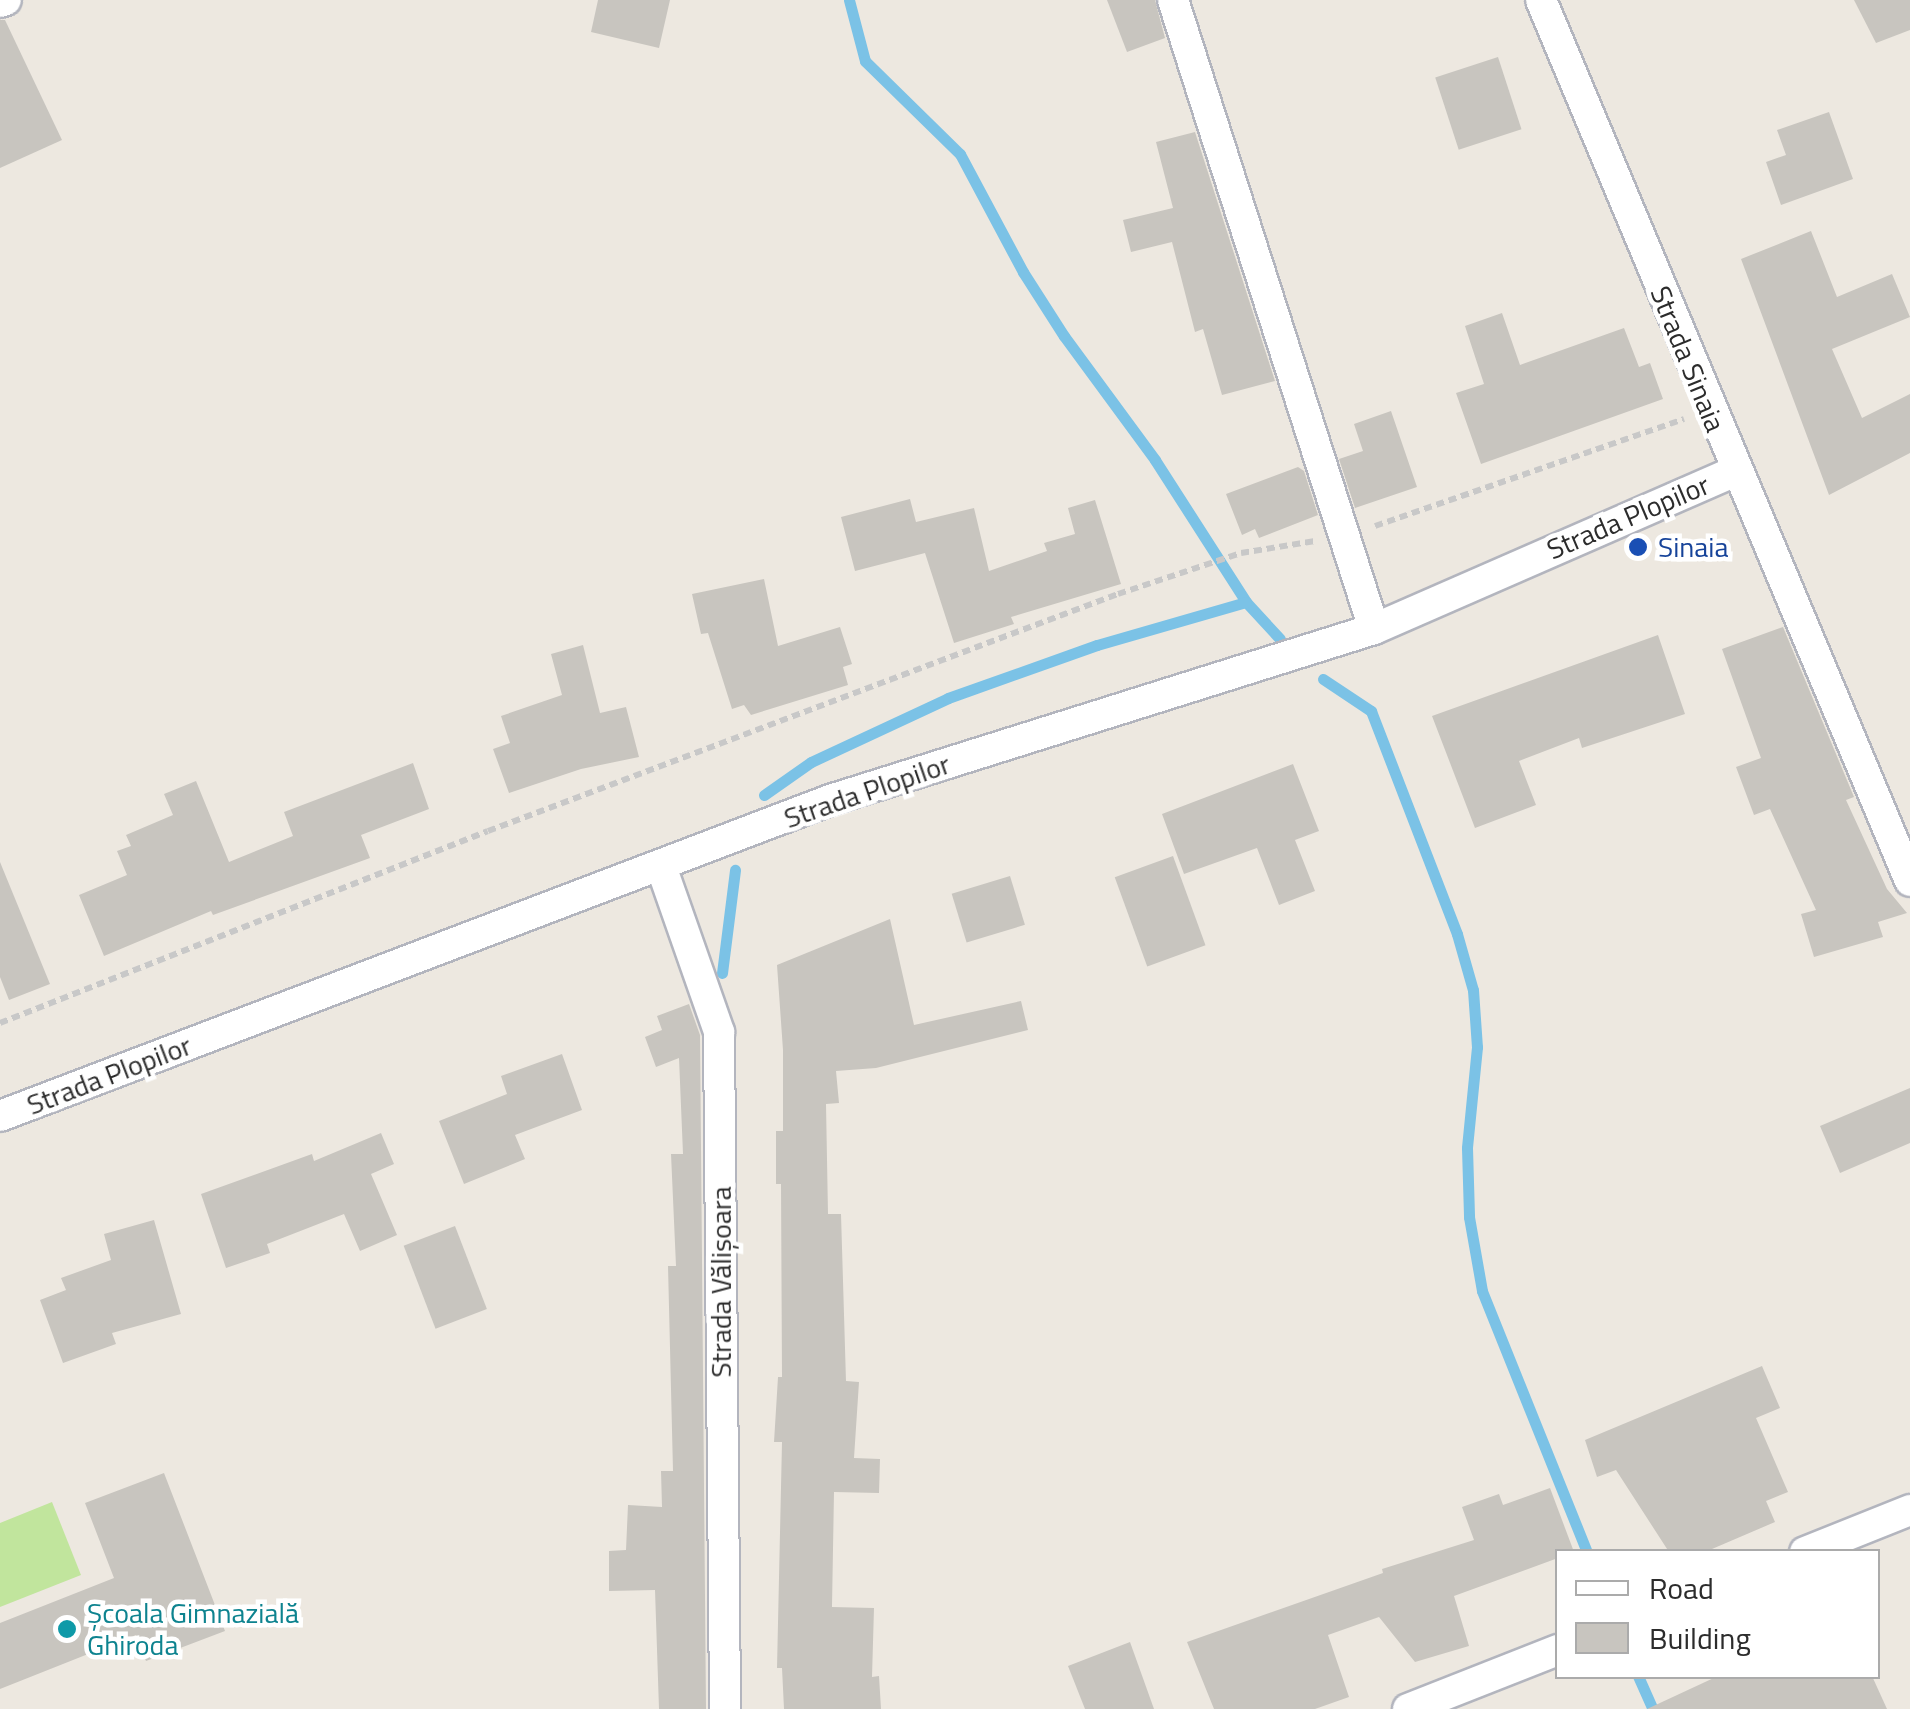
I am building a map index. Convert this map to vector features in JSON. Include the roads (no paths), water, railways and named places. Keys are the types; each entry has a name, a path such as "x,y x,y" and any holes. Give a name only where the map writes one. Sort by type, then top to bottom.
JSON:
{"street":[{"path":"1173,0 1374,629"},
{"name":"Strada Sinaia","path":"1541,0 1709,410 1910,881"},
{"name":"Strada Plopilor","path":"0,1116 830,800 1374,629 1735,471"},
{"name":"Strada Vălișoara","path":"661,866 719,1032 725,1709"},
{"path":"1812,1549 1910,1510"},
{"path":"1408,1709 1555,1651"}],"waterway":[{"path":"849,0 865,61 960,154 1023,272 1064,336 1155,460 1246,602 1280,639"},
{"path":"764,795 811,762 948,698 1097,645 1246,602"},
{"path":"1323,679 1371,711 1457,934 1473,990 1477,1047 1467,1148 1469,1217 1482,1291 1586,1549"},
{"path":"722,973 735,870"},
{"path":"1639,1679 1653,1709"}],"place":[{"name":"Sinaia","path":"1638,547"},
{"name":"Școala Gimnazială Ghiroda","path":"67,1629"}]}
